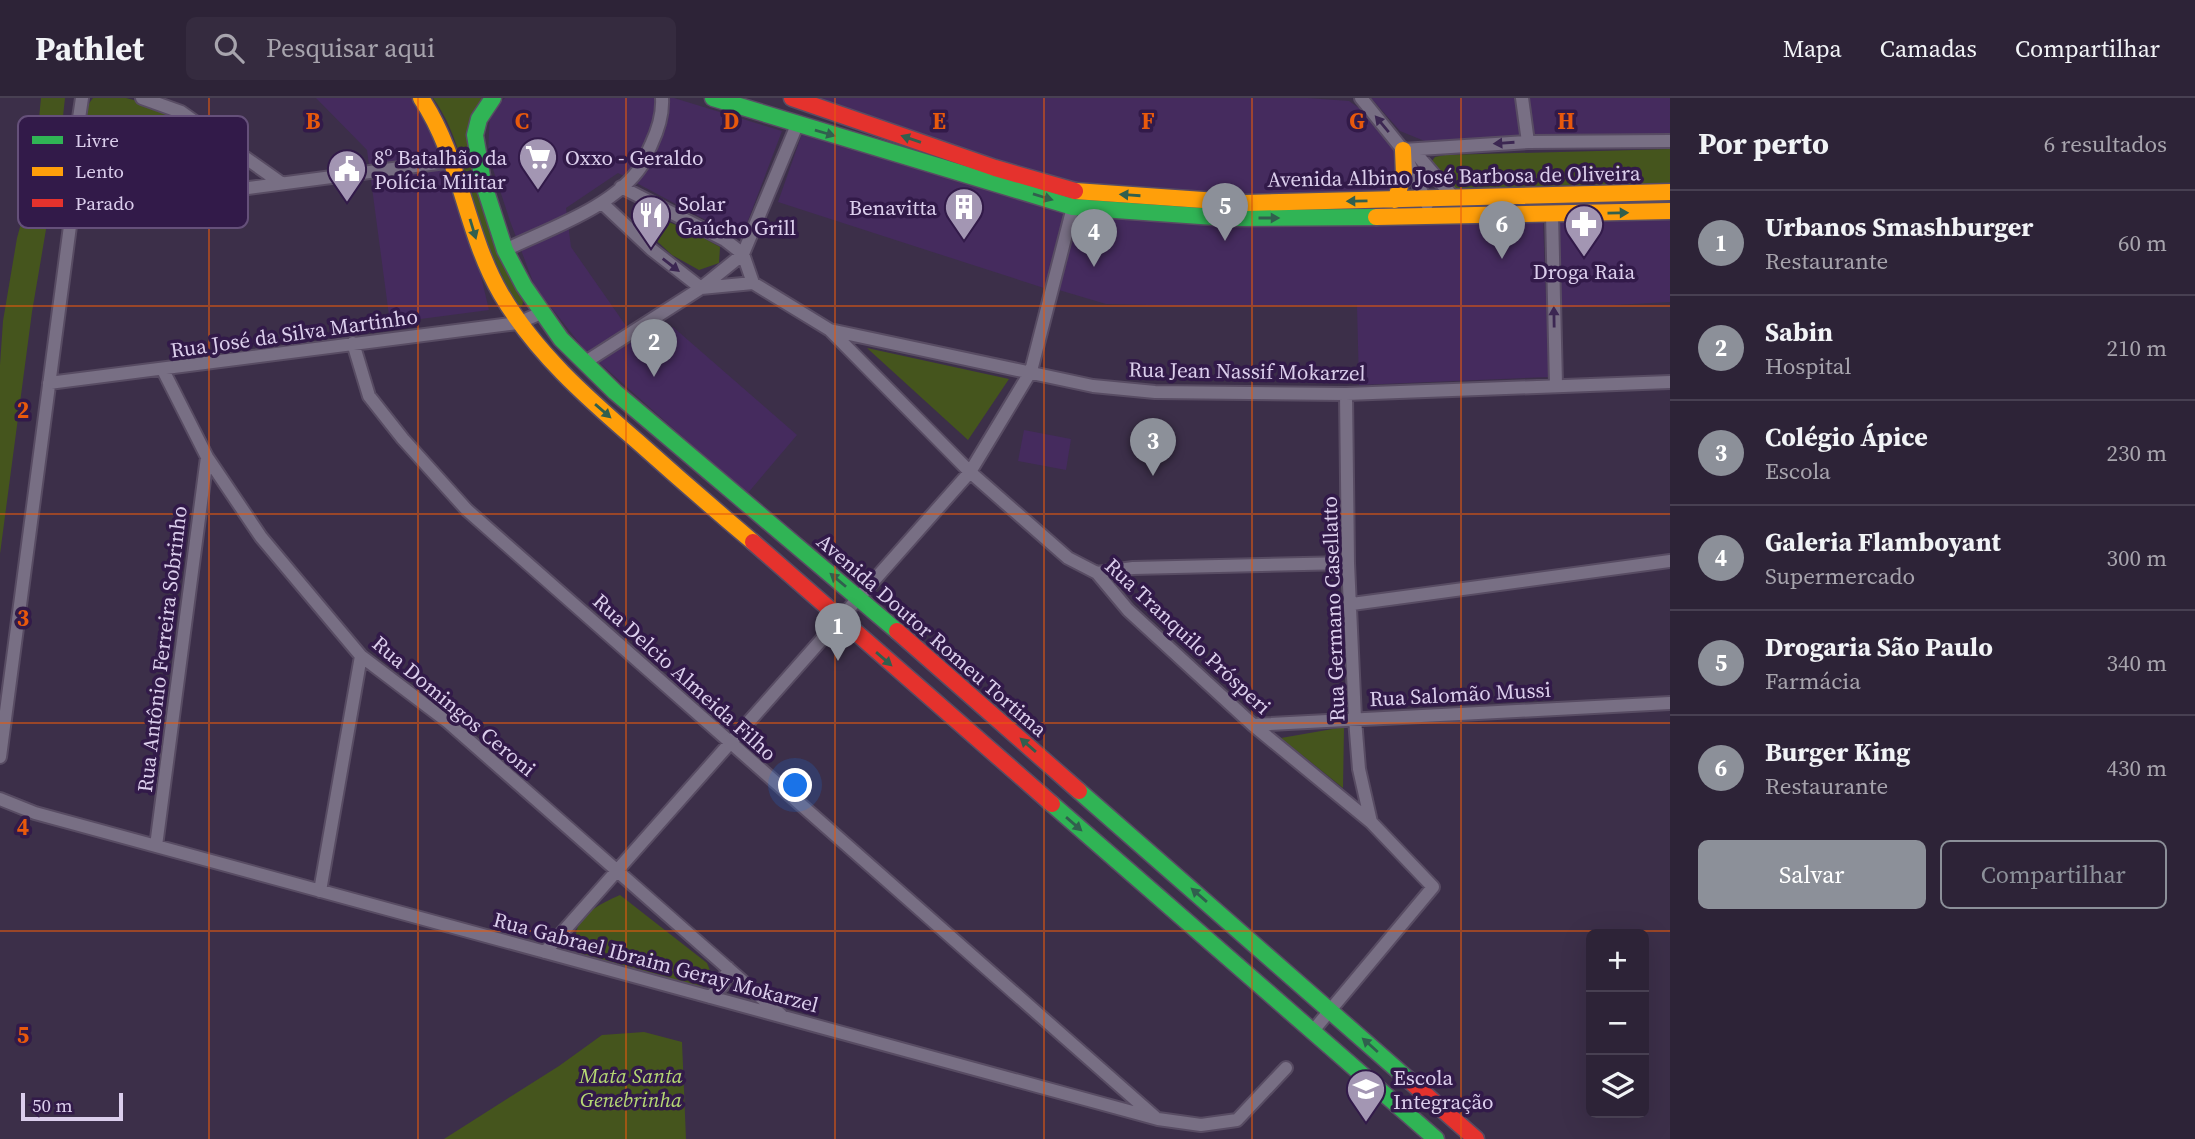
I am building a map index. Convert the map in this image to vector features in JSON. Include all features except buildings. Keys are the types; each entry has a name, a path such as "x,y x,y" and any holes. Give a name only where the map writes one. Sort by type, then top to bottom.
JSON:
{"main road":[{"path":"421,98 441,132 453,161 479,250 499,292 518,323 549,361 586,397 838,619 1436,1139"},
{"name":"Avenida Doutor Romeu Tortima","path":"493,98 479,119 475,135 483,183 505,250 541,313 561,339 615,392 858,597 1331,1009 1476,1139"},
{"name":"Avenida Albino José Barbosa de Oliveira","path":"713,98 754,104 797,125 1073,206 1229,218 1432,217 1670,211"},
{"name":"Avenida Albino José Barbosa de Oliveira","path":"792,98 995,167 1076,191 1246,203 1670,192"},
{"path":"1395,200 1404,175 1403,150"}],"street":[{"path":"79,116 82,98"},
{"path":"142,98 187,116"},
{"path":"505,250 602,203 621,187 641,166 655,137 663,110 662,98"},
{"path":"1361,98 1403,150 1432,217"},
{"path":"1522,98 1528,142"},
{"path":"584,363 701,288 743,254 797,125"},
{"path":"1403,150 1528,142 1670,141"},
{"path":"1403,150 1419,157 1454,198"},
{"path":"248,159 281,183"},
{"path":"248,187 453,161"},
{"path":"602,203 651,249 701,288 753,283 743,254 700,226 621,187"},
{"path":"545,952 970,472 1031,372 1073,206"},
{"path":"1552,214 1556,385"},
{"path":"0,757 70,228"},
{"name":"Rua Tranquilo Prósperi","path":"753,283 830,330 970,472 1068,558 1097,573 1128,610 1253,726 1371,822 1433,887 1331,1009"},
{"name":"Rua José da Silva Martinho","path":"49,383 518,323 541,313"},
{"name":"Rua Jean Nassif Mokarzel","path":"830,330 1093,386 1155,392 1346,394 1670,382"},
{"name":"Rua Delcio Almeida Filho","path":"353,343 369,396 403,439 467,510 1158,1119"},
{"name":"Rua Domingos Ceroni","path":"163,370 207,457 261,537 361,656 448,722 784,1017"},
{"name":"Rua Germano Casellatto","path":"1346,394 1348,563 1352,604 1355,719 1359,769 1371,822"},
{"name":"Rua Antônio Ferreira Sobrinho","path":"156,846 207,457"},
{"path":"1352,604 1670,561"},
{"path":"1097,573 1133,568 1348,563"},
{"path":"320,891 361,656"},
{"name":"Rua Salomão Mussi","path":"1253,726 1670,703"},
{"name":"Rua Gabrael Ibraim Geray Mokarzel","path":"0,799 35,813 1158,1119 1201,1125 1237,1120 1286,1068"},
{"path":"710,997 723,985 728,968"},
{"path":"1312,1032 1331,1009"}],"shaded area":[{"path":"316,98 413,98 455,167 489,310 390,323 367,150"},
{"path":"505,98 674,98 782,131 741,239 618,173 566,208 571,247 624,323 639,339 673,327 797,435 747,494 584,349 535,287 488,154 490,112"},
{"path":"814,98 1308,98 1349,101 1366,113 1394,148 1395,172 1389,193 1265,198 1076,186"},
{"path":"1371,98 1670,98 1670,134 1518,136 1427,142 1400,131"},
{"path":"803,131 1067,210 1047,289 778,202"},
{"path":"1077,214 1543,220 1549,377 1359,385 1357,305 1106,304 1059,290"},
{"path":"1670,217 1670,302 1560,308 1556,220"},
{"path":"1024,430 1071,439 1066,470 1018,461"}],"green space":[{"path":"41,98 65,98 63,116 39,116"},
{"path":"93,98 126,98 171,116 84,116"},
{"path":"433,98 482,98 471,119 522,306 514,302 491,251 479,221 461,157 449,126"},
{"path":"1670,149 1670,185 1455,190 1432,161 1435,157 1445,155"},
{"path":"649,215 687,229 720,247 719,263 699,270 672,255 646,231"},
{"path":"20,228 46,228 32,312 0,554 0,365 3,321"},
{"path":"867,348 1009,379 968,440"},
{"path":"1344,727 1343,788 1281,738"},
{"path":"620,895 707,963 711,973 710,980 704,986 695,987 583,957 577,945 578,926 591,911"},
{"name":"Mata Santa Genebrinha","path":"644,1032 682,1042 686,1139 444,1139 559,1066 602,1035"}],"traffic: fast":[{"path":"493,98 479,119 475,135 483,182 505,250 524,286 561,339 615,392 897,631"},
{"path":"713,98 1073,207 1229,218 1376,217"},
{"path":"1079,791 1410,1081"},
{"path":"1052,804 1436,1139"}],"traffic: slow":[{"path":"421,98 445,145 489,270 501,294 529,335 599,408 753,542"},
{"path":"1395,200 1404,175 1403,150"},
{"path":"1075,191 1246,203 1670,192"},
{"path":"1376,217 1670,211"}],"traffic: jam":[{"path":"792,98 995,168 1075,191"},
{"path":"753,542 1052,804"},
{"path":"897,631 1079,791"},
{"path":"1410,1081 1476,1139"}],"place":[{"name":"Oxxo - Geraldo","path":"538,191"},
{"name":"8º Batalhão da Polícia Militar","path":"347,203"},
{"name":"Benavitta","path":"964,241"},
{"name":"Drogaria São Paulo","path":"1225,241"},
{"name":"Solar Gaúcho Grill","path":"651,249"},
{"name":"Droga Raia","path":"1584,258"},
{"name":"Burger King","path":"1502,259"},
{"name":"Galeria Flamboyant","path":"1094,267"},
{"name":"Sabin","path":"654,377"},
{"name":"Colégio Ápice","path":"1153,476"},
{"name":"Urbanos Smashburger","path":"838,661"},
{"name":"Escola Integração","path":"1366,1123"}]}
